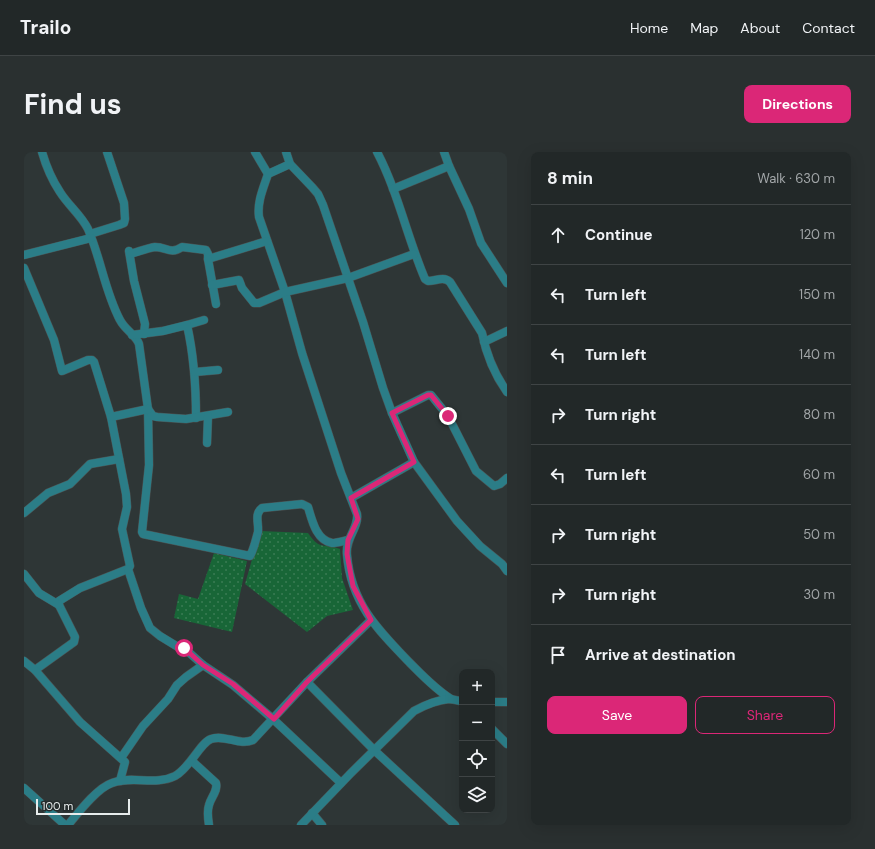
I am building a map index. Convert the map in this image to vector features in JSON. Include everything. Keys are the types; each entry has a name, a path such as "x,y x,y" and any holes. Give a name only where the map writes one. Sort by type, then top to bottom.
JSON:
{"street":[{"path":"42,152 46,166 56,186 84,222 91,236 108,290 120,321 126,330 138,340 148,409 149,465 143,534 250,556 258,530 257,514 259,510 262,508 302,504 308,507 316,531 321,536 333,543 348,540"},
{"path":"24,255 91,236 124,223 124,203 107,152"},
{"path":"255,152 268,174"},
{"path":"286,152 290,164 318,194 327,214 364,322 382,388 414,462 457,521 480,546 504,562 507,571"},
{"path":"377,152 393,189 414,254 425,278 428,281 443,278 450,282 482,333 496,374 507,392"},
{"path":"444,152 469,209 481,243 507,283"},
{"path":"290,164 268,174 259,200 259,217 285,292 326,429 358,519 348,540 347,554 353,586 371,620 386,638 437,690 458,701"},
{"path":"393,189 449,166"},
{"path":"208,260 267,241"},
{"path":"144,334 145,324 134,282 130,252 155,247 170,251 177,250 182,247 206,250 208,254 216,304"},
{"path":"212,285 239,280 242,288 254,303 259,303 285,292 348,278 414,254"},
{"path":"24,268 54,340 62,371 88,360 92,360 94,362 111,417 127,501 122,529 130,566 128,569 141,608 150,628 178,647 184,648 203,665 233,684 274,719 341,783"},
{"path":"132,335 168,330 204,320"},
{"path":"187,325 195,372 196,418"},
{"path":"484,342 507,331"},
{"path":"195,372 218,370"},
{"path":"392,413 428,395 431,395 448,416 476,471 494,486 500,484 507,478"},
{"path":"111,417 148,409"},
{"path":"148,409 153,416 186,419 228,412"},
{"path":"206,443 208,416"},
{"path":"24,513 48,493 70,484 90,464 119,459"},
{"path":"351,498 414,462"},
{"path":"59,605 59,601 62,598 80,588 128,569"},
{"path":"24,574 39,593 59,605 75,637 75,640 35,670"},
{"path":"68,825 86,804 105,786 120,781 163,780 174,776 183,770 205,743 211,739 219,738 241,742 253,740 307,682 371,620"},
{"path":"24,661 35,670 80,722 121,758 125,763 120,781"},
{"path":"121,758 142,726 168,699 177,685 203,665"},
{"path":"307,682 374,750 455,825"},
{"path":"433,702 437,690"},
{"path":"301,825 414,711 433,702 458,701"},
{"path":"495,702 507,702"},
{"path":"495,732 507,744"},
{"path":"192,760 216,783 217,788 209,805 209,825"},
{"path":"24,788 65,825"},
{"path":"312,813 322,825"}],"green space":[{"path":"260,531 308,533 319,545 340,549 342,578 353,610 327,616 307,632 245,584"},
{"path":"214,553 247,561 232,632 174,618 179,594 198,599"}],"route":[{"path":"184,648 203,665 233,684 274,719 307,682 371,620 358,598 350,577 347,547 348,540 358,519 351,498 414,462 392,413 428,395 431,395 448,416"}]}
